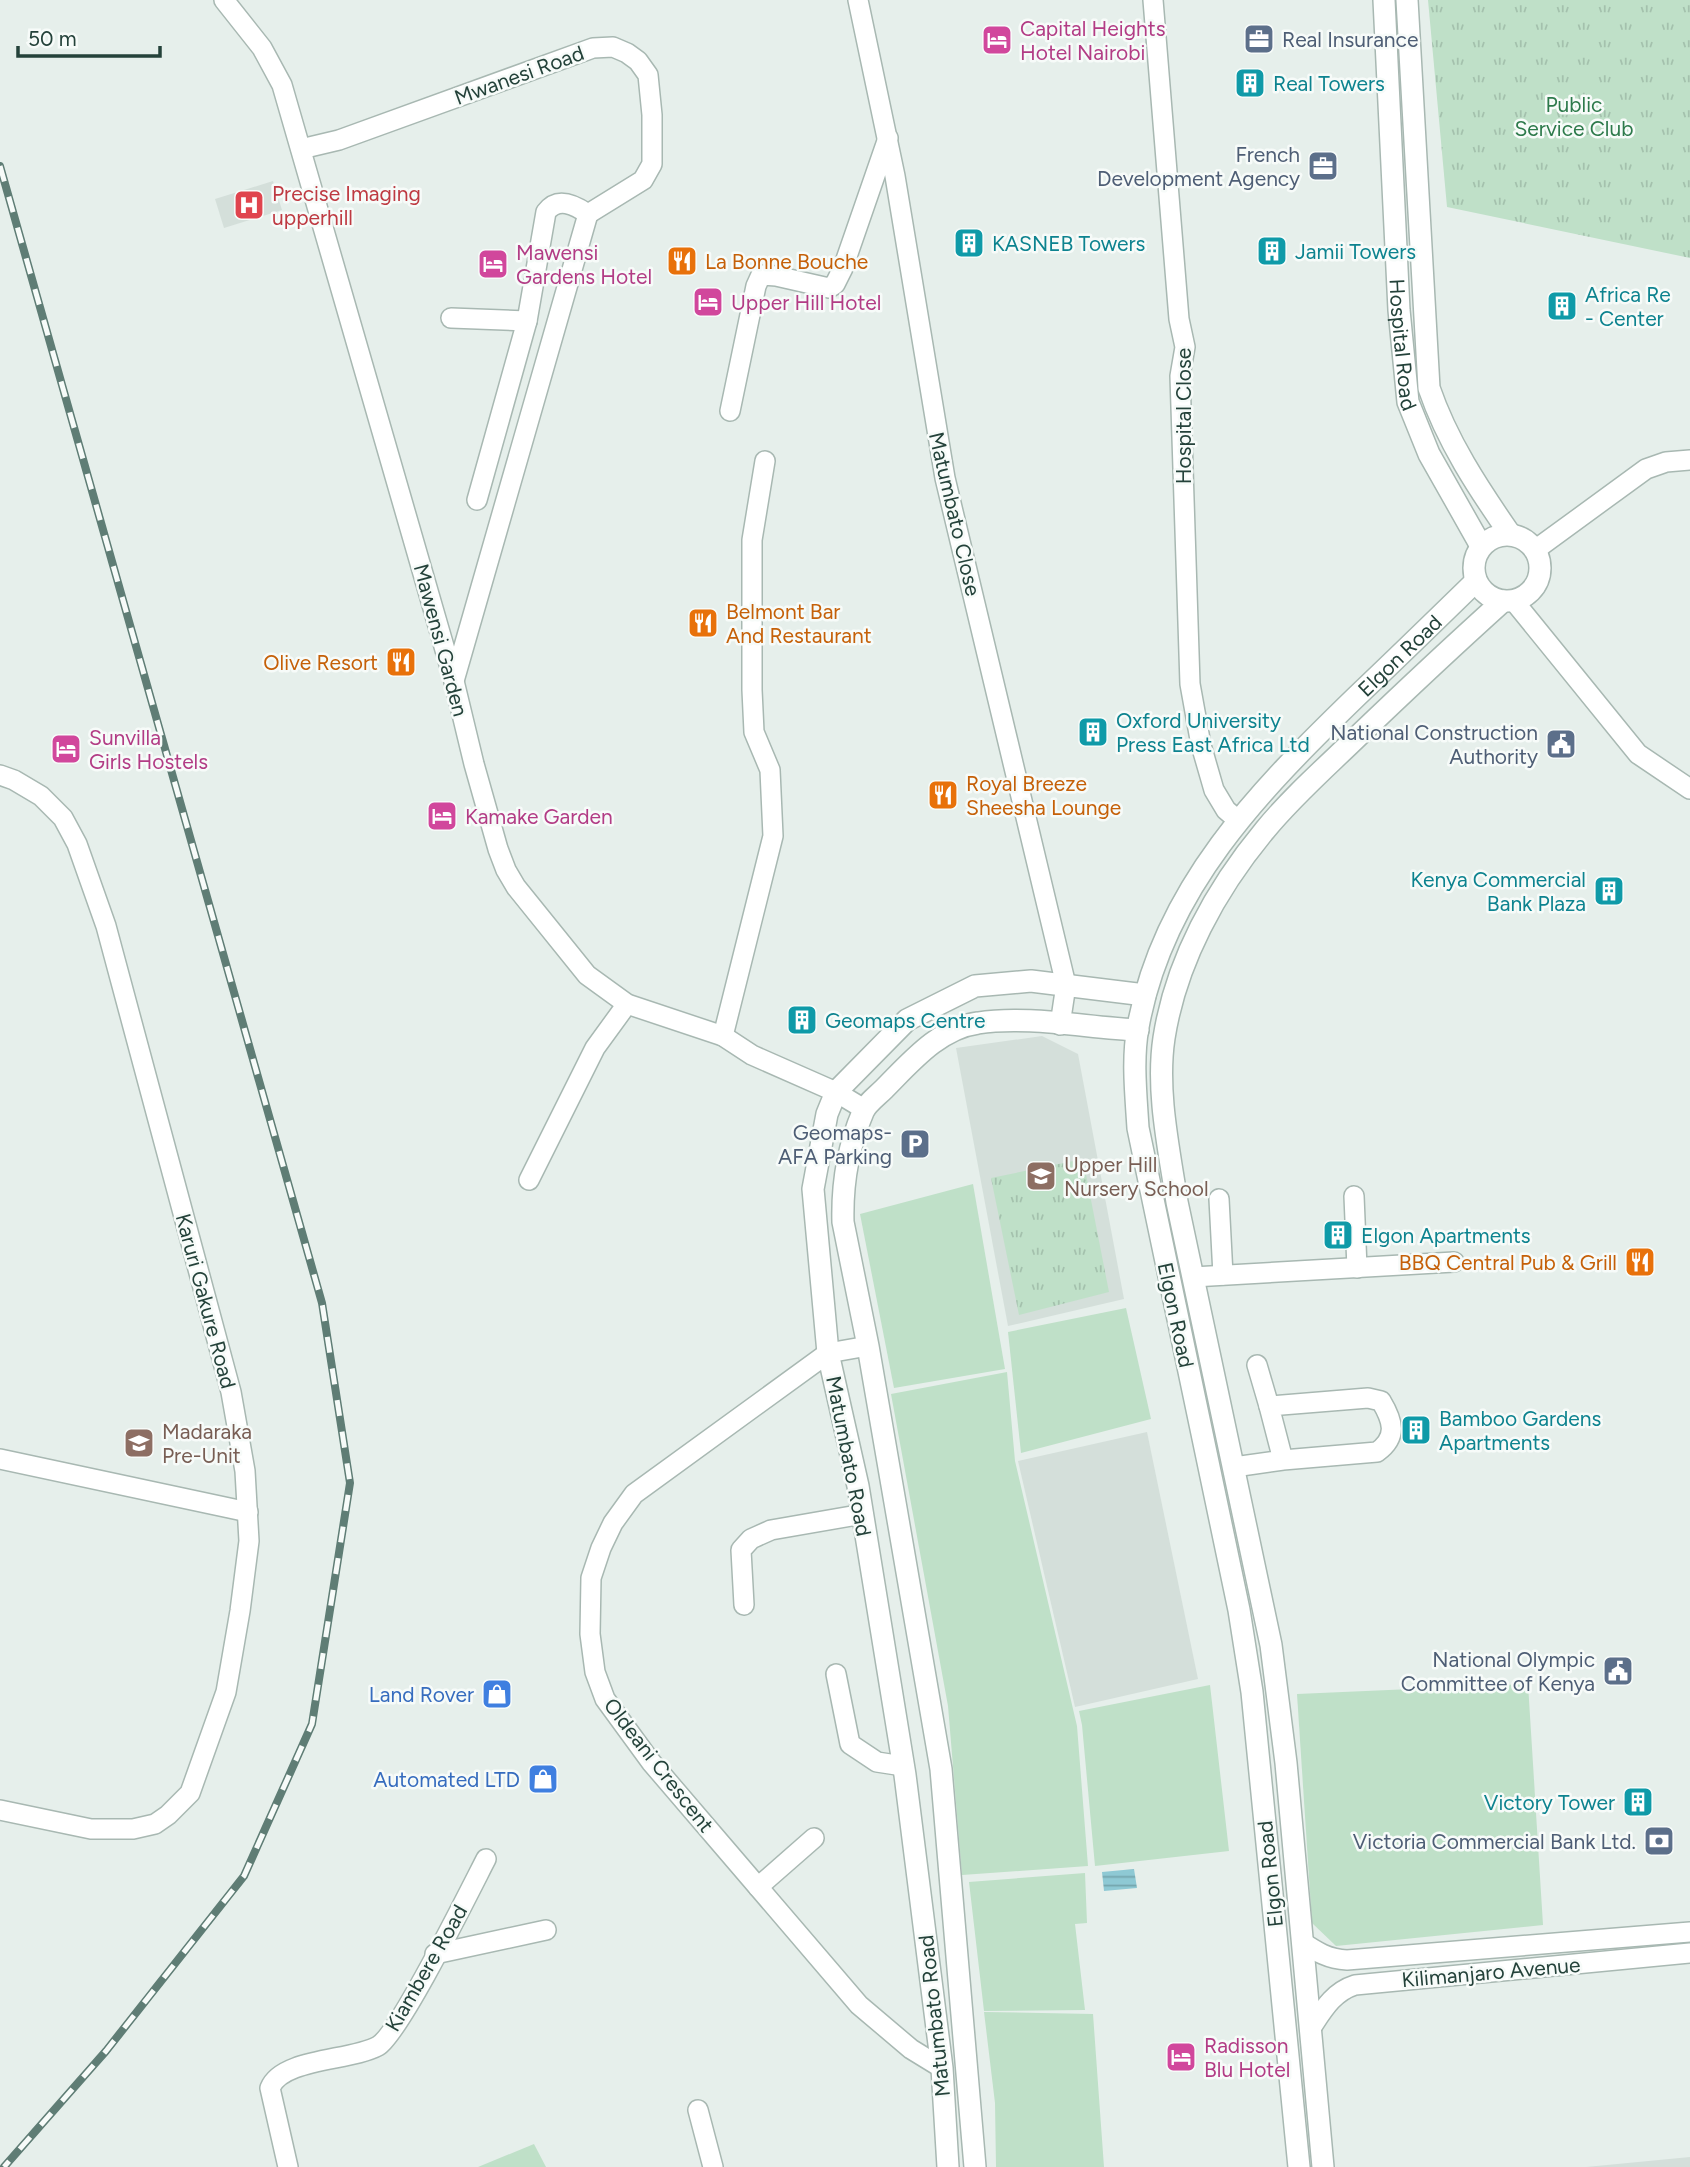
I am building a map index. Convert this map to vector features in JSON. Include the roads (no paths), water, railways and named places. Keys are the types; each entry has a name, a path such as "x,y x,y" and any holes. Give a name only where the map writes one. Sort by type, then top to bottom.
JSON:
{"street":[{"name":"Mawensi Garden","path":"224,0 262,48 282,85 506,870 516,887 587,975 627,1004 723,1036 751,1055 836,1092 864,1109"},
{"name":"Matumbato Close","path":"858,0 888,137 945,478 1066,985 1060,1024"},
{"name":"Hospital Close","path":"1153,0 1179,319 1185,347 1180,376 1190,684 1201,745 1213,790 1226,810 1239,821"},
{"name":"Hospital Road","path":"1384,0 1399,310 1408,402 1429,454 1481,546"},
{"name":"Hospital Road","path":"1407,0 1429,388 1440,422 1482,494 1510,534"},
{"name":"Mwanesi Road","path":"301,149 339,140 593,48 613,47 638,61 648,75 652,115 652,164 643,180 588,214"},
{"path":"730,411 756,286 761,275 776,275 829,288 835,284 888,137"},
{"path":"454,681 588,214 578,207 562,203 550,207 546,212 527,321 477,500"},
{"path":"451,318 527,321"},
{"path":"1535,550 1646,470 1666,462 1690,460"},
{"path":"723,1036 773,836 770,770 754,732 752,701 752,540 765,461"},
{"path":"1508,600 1531,590 1537,581 1539,560 1535,550 1524,539 1510,534 1489,539 1481,546 1474,565 1476,581 1485,593 1508,600 1638,754 1690,789"},
{"name":"Elgon Road","path":"1299,2167 1252,1692 1239,1610 1138,1128 1138,1030 1157,956 1183,901 1214,850 1266,788 1476,581"},
{"name":"Elgon Road","path":"1323,2167 1286,1763 1271,1644 1177,1202 1163,1085 1164,1040 1182,970 1207,913 1253,846 1293,799 1423,674 1508,600"},
{"name":"Karuri Gakure Road","path":"0,775 41,796 63,818 77,844 106,926 231,1392 245,1471 248,1512 247,1553 226,1692 190,1793 155,1824 133,1829 91,1829 0,1810"},
{"name":"Matumbato Road","path":"948,2167 942,2068 904,1770 864,1524 828,1353 813,1189 827,1114 836,1092 907,1020 975,986 1031,981 1145,995"},
{"path":"529,1180 595,1048 627,1004"},
{"name":"Matumbato Road","path":"975,2167 941,1769 868,1346 843,1222 848,1158 864,1109 920,1053 945,1035 976,1023 1014,1021 1138,1030"},
{"path":"1354,1196 1357,1268"},
{"path":"1219,1199 1223,1275"},
{"path":"1193,1276 1454,1262"},
{"path":"822,1290 856,1283"},
{"name":"Oldeani Crescent","path":"868,1346 828,1353 634,1494 613,1523 591,1578 590,1634 595,1672 605,1699 651,1762 859,2005 911,2049 942,2068"},
{"path":"1257,1365 1283,1460"},
{"path":"1234,1467 1377,1452 1388,1444 1390,1417 1381,1401 1368,1398 1269,1406"},
{"path":"0,1459 248,1512"},
{"path":"744,1605 741,1550 751,1539 771,1530 864,1524 900,1526"},
{"path":"887,1673 924,1668"},
{"path":"836,1674 850,1744 877,1762 904,1770 941,1769"},
{"path":"758,1887 814,1838"},
{"name":"Kiambere Road","path":"288,2167 270,2088 273,2079 288,2070 378,2046 385,2040 404,2011 486,1859"},
{"path":"435,1954 546,1930"},
{"name":"Kilimanjaro Avenue","path":"1303,1942 1319,1954 1347,1960 1690,1932"},
{"name":"Kilimanjaro Avenue","path":"1311,2028 1332,1998 1355,1985 1690,1953"},
{"path":"698,2110 713,2167"}],"water":[{"path":"1134,1869 1137,1888 1104,1891 1102,1872"}],"railway":[{"path":"0,166 322,1303 350,1483 312,1724 244,1876 106,2051 4,2167"}],"place":[{"name":"Real Insurance","path":"1259,39"},
{"name":"Capital Heights Hotel Nairobi","path":"997,40"},
{"name":"Real Towers","path":"1250,83"},
{"name":"French Development Agency","path":"1323,166"},
{"name":"Precise Imaging upperhill","path":"249,205"},
{"name":"KASNEB Towers","path":"969,243"},
{"name":"Jamii Towers","path":"1272,251"},
{"name":"La Bonne Bouche","path":"682,261"},
{"name":"Mawensi Gardens Hotel","path":"493,264"},
{"name":"Upper Hill Hotel","path":"708,302"},
{"name":"Africa Re - Center","path":"1562,306"},
{"name":"Belmont Bar And Restaurant","path":"703,623"},
{"name":"Olive Resort","path":"401,662"},
{"name":"Oxford University Press East Africa Ltd","path":"1093,732"},
{"name":"National Construction Authority","path":"1561,744"},
{"name":"Sunvilla Girls Hostels","path":"66,749"},
{"name":"Royal Breeze Sheesha Lounge","path":"943,795"},
{"name":"Kamake Garden","path":"442,816"},
{"name":"Kenya Commercial Bank Plaza","path":"1609,891"},
{"name":"Geomaps Centre","path":"802,1020"},
{"name":"Geomaps- AFA Parking","path":"915,1144"},
{"name":"Upper Hill Nursery School","path":"1041,1176"},
{"name":"Elgon Apartments","path":"1338,1235"},
{"name":"BBQ Central Pub & Grill","path":"1640,1262"},
{"name":"Bamboo Gardens Apartments","path":"1416,1430"},
{"name":"Madaraka Pre-Unit","path":"139,1443"},
{"name":"National Olympic Committee of Kenya","path":"1618,1671"},
{"name":"Land Rover","path":"497,1694"},
{"name":"Automated LTD","path":"543,1779"},
{"name":"Victory Tower","path":"1638,1802"},
{"name":"Victoria Commercial Bank Ltd.","path":"1659,1841"},
{"name":"Radisson Blu Hotel","path":"1181,2057"}],"park label":[{"name":"Public Service Club","path":"1574,116"}]}
